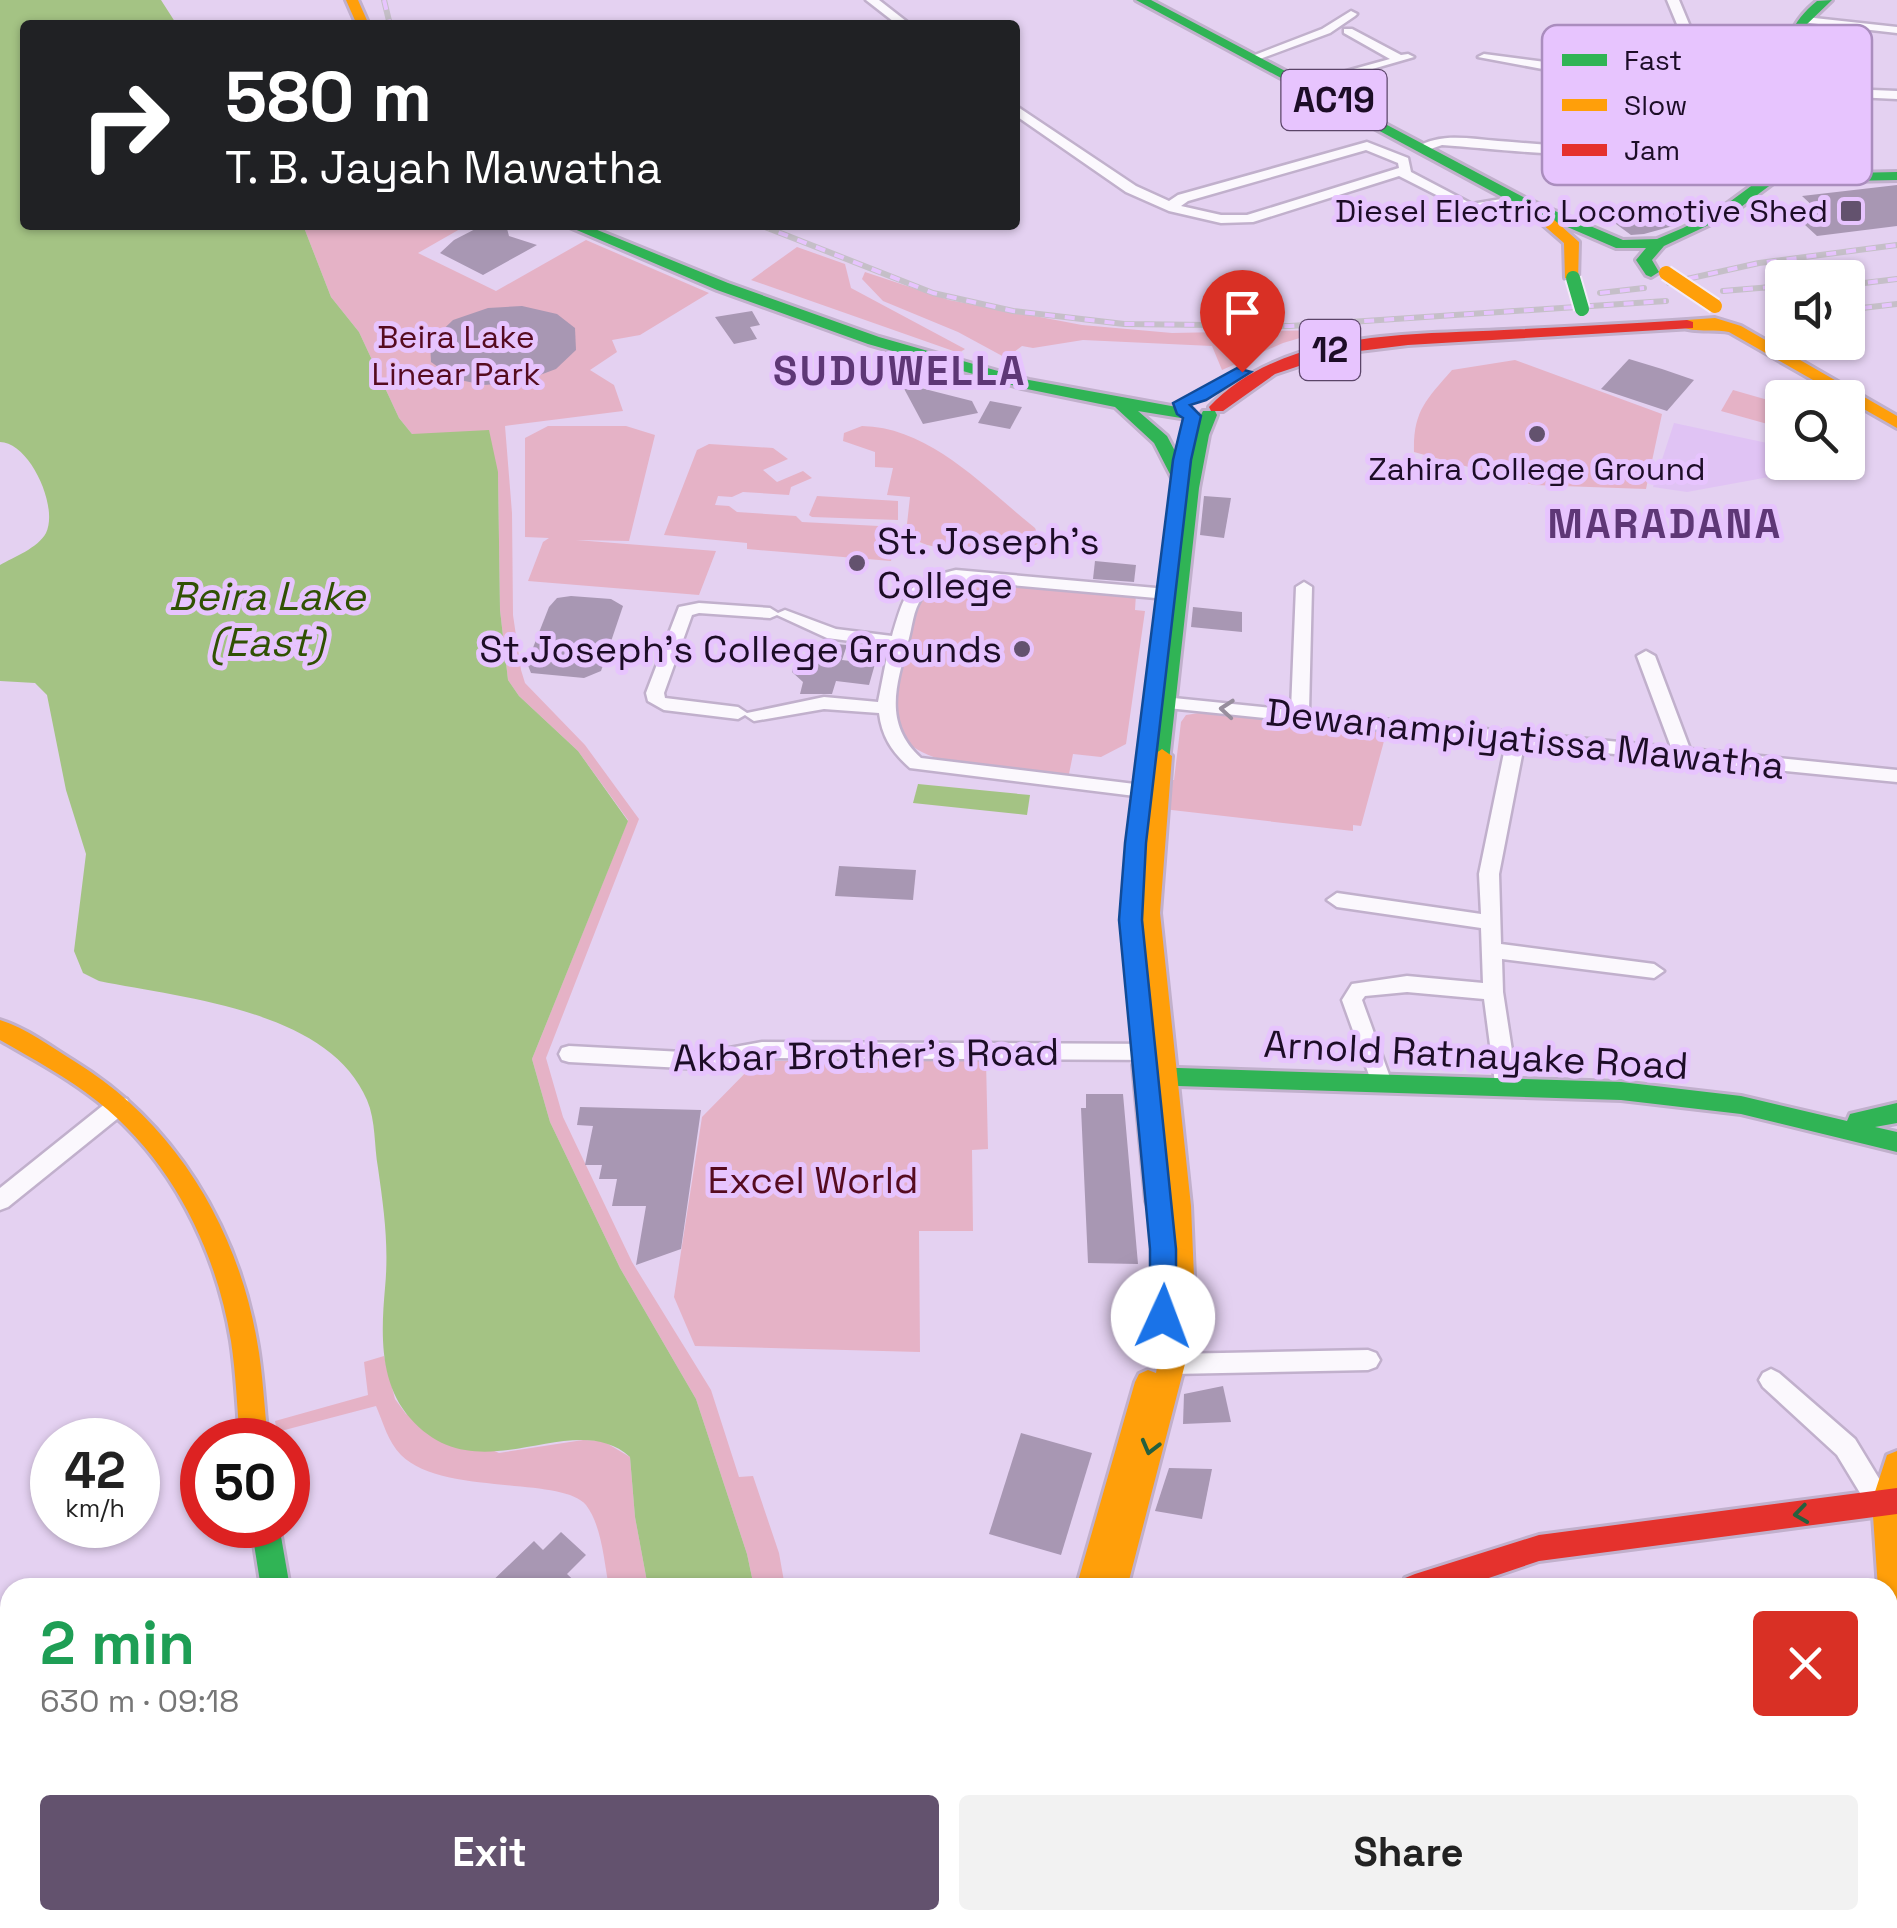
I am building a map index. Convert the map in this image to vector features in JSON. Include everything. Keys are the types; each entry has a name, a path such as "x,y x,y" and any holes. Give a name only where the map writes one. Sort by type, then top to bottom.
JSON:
{"main road":[{"name":"AC19","path":"1142,0 1521,202"},
{"path":"1801,25 1826,0"},
{"path":"1872,172 1897,173"},
{"path":"1771,185 1659,244 1644,260 1697,311 1897,410"},
{"path":"1659,272 1674,252 1741,220 1780,185"},
{"path":"1521,202 1593,236 1621,244 1659,244"},
{"path":"1521,202 1571,242 1573,278 1582,310"},
{"path":"585,230 976,372 1116,402 1199,408 1277,355 1362,339 1557,322 1582,310 1610,318 1697,311 1734,328 1897,424"},
{"path":"607,230 729,285"},
{"name":"12","path":"1362,339 1458,339 1697,311"},
{"path":"891,342 1042,378 1199,408"},
{"path":"1116,402 1161,440 1180,478"},
{"path":"1153,1052 1148,913 1166,594 1180,478 1199,408"},
{"path":"1115,1578 1172,1364 1183,1276 1153,1052 1130,920 1142,790 1160,702 1199,408"},
{"path":"0,1029 79,1074 119,1105 164,1157 220,1255 242,1329 252,1418"},
{"path":"1093,1578 1150,1376 1165,1302 1156,1076"},
{"name":"Arnold Ratnayake Road","path":"1156,1076 1506,1082 1691,1097 1857,1126 1897,1129"},
{"path":"1857,1126 1897,1112"},
{"path":"1857,1126 1897,1153"},
{"name":"Arnold Ratnayake Road","path":"1857,1126 1897,1142"},
{"path":"1893,1578 1888,1502 1897,1464"},
{"path":"1446,1578 1539,1548 1888,1502"},
{"path":"269,1548 274,1578"}],"street":[{"path":"872,0 898,20"},
{"path":"1673,0 1684,25"},
{"path":"1253,58 1326,31 1351,14"},
{"path":"1805,20 1851,25"},
{"path":"1872,27 1897,30"},
{"path":"1308,86 1403,58 1348,30"},
{"path":"1484,58 1542,66"},
{"path":"1872,94 1897,95"},
{"path":"1020,111 1131,189 1166,206 1221,219 1248,219 1407,174 1470,208 1521,202"},
{"path":"1422,148 1441,141 1542,146"},
{"path":"1166,206 1367,146 1404,162 1407,174"},
{"path":"1142,790 916,764 896,747 885,708 916,592 938,577 974,576 1166,594"},
{"path":"1300,716 1304,586"},
{"path":"885,708 824,702 746,714 664,704 657,701 655,694 685,612 699,608 777,614 834,634 900,642"},
{"path":"1646,656 1683,754"},
{"name":"Dewanampiyatissa Mawatha","path":"1160,702 1897,776"},
{"path":"1506,1082 1493,992 1488,874 1516,738"},
{"path":"1337,900 1489,922"},
{"path":"1490,950 1654,971"},
{"path":"1381,1082 1352,1000 1360,989 1408,984 1493,992"},
{"name":"Akbar Brother's Road","path":"568,1054 702,1061 747,1050 1153,1052"},
{"path":"0,1201 119,1105"},
{"path":"1172,1364 1368,1360"},
{"path":"1771,1380 1846,1447 1888,1502"}],"shaded area":[{"path":"1674,423 1765,443 1765,478 1687,492 1653,487"}],"green space":[{"name":"Beira Lake Linear Park","path":"305,230 458,230 418,253 496,291 586,240 709,293 640,335 612,340 617,352 590,370 614,385 623,411 505,426 512,513 513,615 525,683 585,745 639,819 546,1058 563,1117 632,1262 711,1390 739,1477 753,1476 783,1578 752,1578 696,1399 620,1268 550,1122 532,1059 628,820 578,751 519,696 508,680 500,610 498,472 412,434 399,418 359,332 331,297"},
{"path":"797,247 845,264 851,288 965,349 959,353 751,280"},
{"path":"865,272 949,300 1082,325 1172,333 1327,330 1283,343 1222,370 1212,346 1083,340 1033,348 1022,346 1006,358 958,332 883,301 862,279"},
{"name":"Zahira College Ground","path":"1515,360 1662,414 1646,489 1534,485 1414,452 1416,426 1423,407 1452,370"},
{"path":"1733,390 1765,399 1765,423 1721,411"},
{"path":"548,426 626,426 655,435 629,541 576,540 716,551 699,595 528,581 543,542 549,538 525,537 525,438"},
{"path":"862,426 911,437 955,462 1035,528 1041,542 1013,550 971,552 916,540 906,533 910,497 887,495 893,468 875,467 875,452 843,441 844,433"},
{"path":"709,444 773,448 788,459 763,470 777,482 803,471 812,478 791,487 789,495 743,492 732,497 718,496 715,505 729,506 737,512 796,516 802,522 898,527 891,561 747,549 747,543 664,535 697,450"},
{"path":"817,496 898,501 898,520 812,517 809,515"},
{"name":"St.Joseph's College Grounds","path":"951,580 1136,594 1135,610 1145,611 1126,744 1101,757 1073,754 1069,774 964,765 914,748 899,732 893,711 898,668 918,597 926,589"},
{"path":"1186,715 1387,730 1361,826 1353,825 1353,831 1163,809 1166,780 1174,780 1181,722"},
{"name":"Excel World","path":"986,1060 988,1149 972,1150 973,1231 919,1231 920,1352 695,1346 674,1297 702,1117 757,1061"},
{"path":"384,1356 395,1399 406,1414 499,1453 583,1440 603,1441 630,1457 635,1517 646,1578 608,1578 596,1523 586,1505 573,1496 471,1481 420,1468 396,1450 376,1406 310,1423 310,1418 286,1418 368,1395 364,1362"}],"water":[{"name":"Beira Lake (East)","path":"0,0 161,0 174,20 20,20 20,230 305,230 331,297 359,332 399,418 412,434 489,430 498,472 500,610 508,680 519,696 578,751 628,821 532,1059 550,1122 620,1268 696,1399 752,1578 646,1578 635,1517 630,1457 607,1444 581,1440 495,1451 465,1450 437,1440 410,1418 392,1389 384,1357 386,1243 372,1116 348,1070 321,1046 288,1027 250,1013 99,981 83,973 74,951 86,854 66,790 47,695 35,683 0,681 0,565 25,552 46,533 48,507 31,464 21,452 0,442"},
{"path":"918,784 1030,795 1027,815 913,803"}],"building":[{"name":"Diesel Electric Locomotive Shed","path":"1897,185 1897,226 1817,236 1792,213 1817,210 1802,196"},
{"path":"1696,202 1710,208 1673,226 1644,234 1631,235 1612,221 1662,208 1671,214"},
{"path":"473,230 507,230 509,236 537,245 483,275 440,253"},
{"path":"522,306 557,314 575,328 576,350 556,369 521,382 484,385 455,379 431,362 430,342 453,320 488,308"},
{"path":"752,311 760,325 750,327 757,339 734,344 715,317"},
{"path":"1629,359 1694,380 1667,411 1601,389"},
{"path":"901,383 972,401 978,413 923,424"},
{"path":"990,401 1022,407 1010,429 978,423"},
{"path":"1204,496 1231,498 1224,538 1200,535"},
{"path":"1095,561 1136,565 1134,582 1093,579"},
{"path":"557,598 611,599 623,606 601,671 584,678 531,673 527,663 549,607"},
{"path":"1193,607 1242,612 1242,632 1191,627"},
{"path":"816,642 847,645 842,660 875,664 869,685 836,681 832,694 800,694 803,682 792,672 795,661 812,653"},
{"path":"839,866 916,870 913,900 835,896"},
{"path":"1086,1094 1123,1094 1138,1264 1088,1263 1081,1108 1086,1108"},
{"path":"580,1107 701,1110 681,1249 636,1265 646,1206 612,1206 617,1179 599,1179 602,1165 585,1165 593,1126 577,1125"},
{"path":"1223,1386 1231,1422 1183,1424 1184,1394"},
{"path":"1021,1433 1092,1453 1061,1555 989,1534"},
{"path":"1169,1468 1212,1469 1202,1519 1155,1511"},
{"path":"561,1532 586,1555 567,1574 571,1578 495,1578 534,1541 543,1550"}],"railway":[{"path":"384,0 389,20"},
{"path":"773,230 933,293 1013,311 1124,324 1290,326 1666,301"},
{"path":"1669,283 1759,263 1897,245"},
{"path":"1865,283 1897,279"},
{"path":"1723,291 1765,287"},
{"path":"1600,293 1644,288"},
{"path":"1865,308 1897,304"}],"traffic: fast":[{"path":"1142,0 1524,203 1621,245 1659,243 1688,231 1725,212 1762,185"},
{"path":"1799,25 1826,0"},
{"path":"1872,176 1897,176"},
{"path":"584,230 798,315 950,364 1107,401 1187,414"},
{"path":"1651,272 1644,260 1659,243"},
{"path":"1573,278 1582,309"},
{"path":"1123,407 1161,440 1180,478"},
{"path":"1162,756 1190,488 1200,435 1209,415"},
{"path":"1147,1076 1621,1091 1741,1105 1897,1142"},
{"path":"1859,1121 1897,1113"},
{"path":"269,1548 274,1578"}],"traffic: slow":[{"path":"352,0 361,20"},
{"path":"1546,220 1571,242 1573,278"},
{"path":"1666,273 1715,306"},
{"path":"1687,325 1715,323 1735,329 1897,423"},
{"path":"1115,1578 1172,1364 1182,1301 1178,1206 1149,913 1162,756"},
{"path":"0,1029 103,1092 141,1127 183,1181 215,1242 237,1308 252,1418"},
{"path":"1093,1578 1148,1382"},
{"path":"1892,1578 1886,1501 1897,1464"}],"traffic: jam":[{"path":"1217,407 1269,371 1332,349 1408,340 1687,325"},
{"path":"1145,1065 1158,1201"},
{"path":"1446,1578 1539,1548 1897,1501"}],"place":[{"name":"Diesel Electric Locomotive Shed","path":"1851,211"},
{"name":"Zahira College Ground","path":"1537,434"},
{"name":"St. Joseph's College","path":"857,563"},
{"name":"St.Joseph's College Grounds","path":"1022,649"}],"district":[{"name":"SUDUWELLA","path":"900,371"},
{"name":"MARADANA","path":"1665,524"}],"route":[{"path":"1163,1317 1163,1249 1130,920 1135,843 1182,460 1192,416 1180,407 1185,400 1200,397 1242,372"}]}
